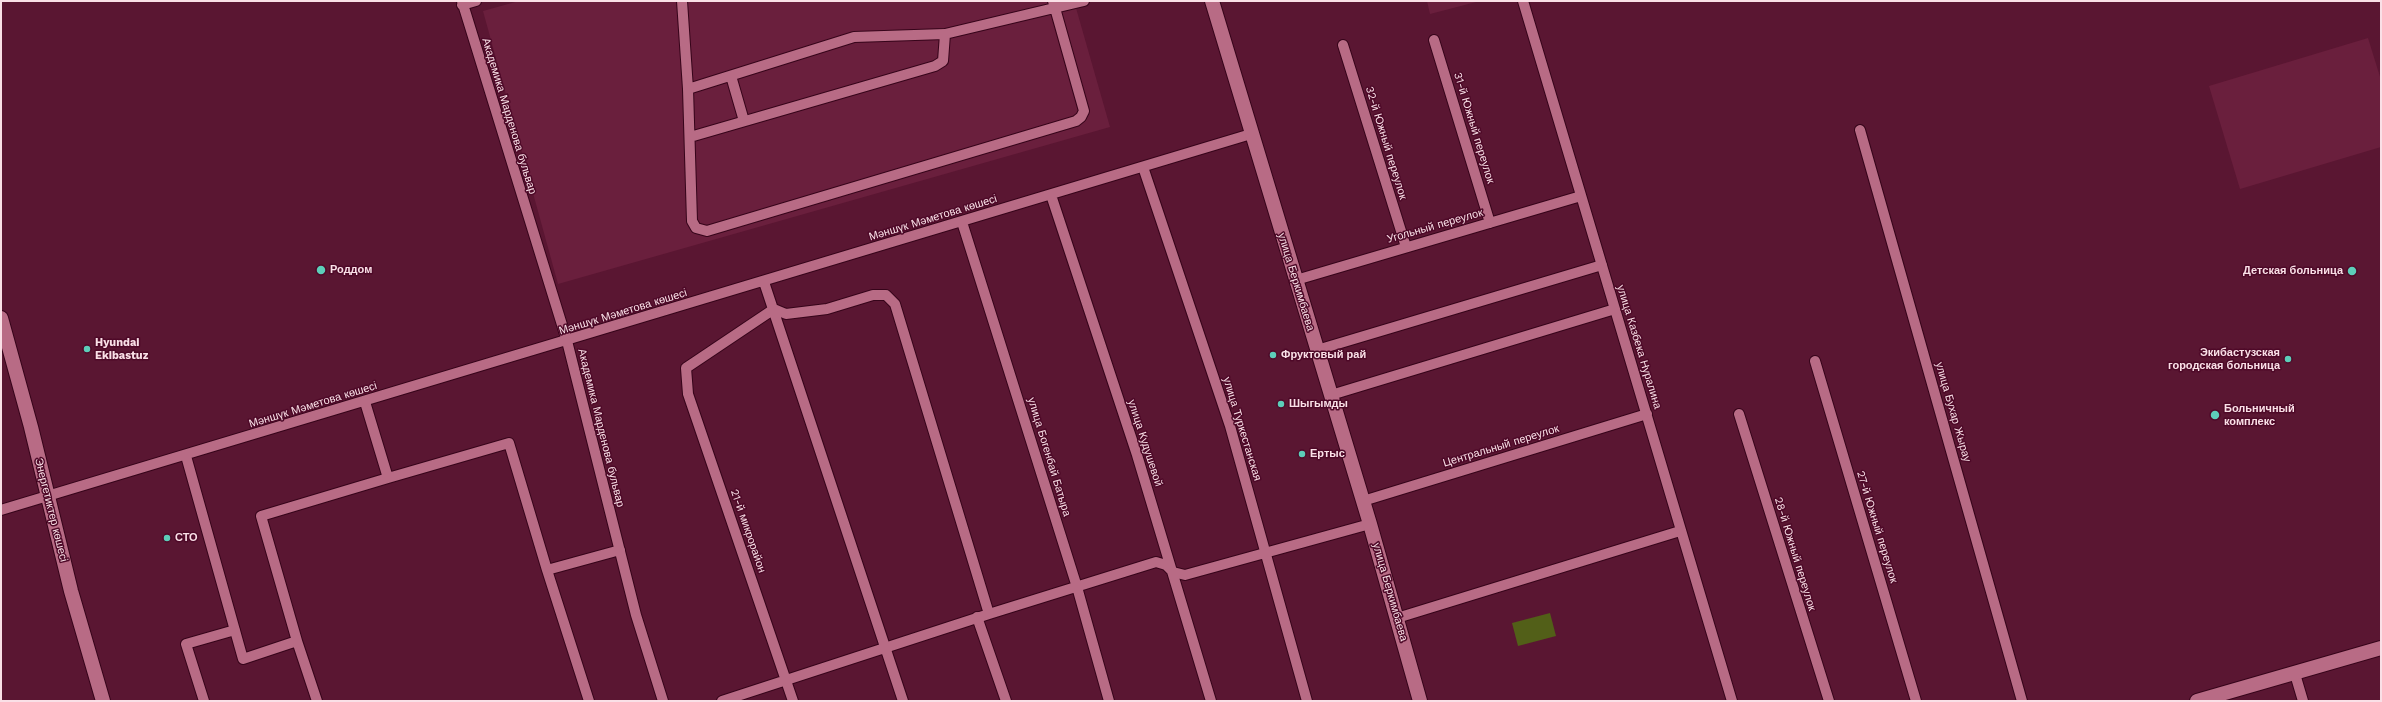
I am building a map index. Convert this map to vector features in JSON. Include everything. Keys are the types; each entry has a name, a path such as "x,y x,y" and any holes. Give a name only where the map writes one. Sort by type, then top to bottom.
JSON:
{"street":[{"path":"462,3 476,1"},
{"path":"682,1 688,89 692,221 696,228 707,231 1076,121 1081,117 1084,111 1054,5"},
{"path":"688,89 854,37 945,34 1054,5 1084,1"},
{"name":"улица Беркимбаева","path":"1212,1 1370,524 1420,701"},
{"name":"улица Казбека Нуралина","path":"1523,1 1732,701"},
{"name":"Академика Марденова бульвар","path":"462,3 567,341 636,615 663,701"},
{"path":"690,137 935,66 943,61 945,34"},
{"name":"31-й Южный переулок","path":"1434,40 1490,223"},
{"name":"32-й Южный переулок","path":"1343,45 1406,247"},
{"path":"731,76 744,122"},
{"name":"улица Бухар Жырау","path":"1860,130 2022,701"},
{"name":"Мәншүк Мәметова көшесі","path":"1,510 186,456 1252,134"},
{"name":"улица Туркестанская","path":"1143,167 1230,426 1307,701"},
{"name":"улица Кудушевой","path":"1051,195 1173,572 1211,701"},
{"name":"Угольный переулок","path":"1296,280 1581,196"},
{"name":"улица Богенбай Батыра","path":"962,222 1077,587 1109,701"},
{"path":"1317,350 1602,265"},
{"path":"764,282 903,701"},
{"path":"774,309 786,314 827,309 872,295 886,295 895,304 989,614"},
{"name":"21-й микрорайон","path":"774,309 686,368 688,394 793,701"},
{"path":"1331,395 1615,309"},
{"name":"Энергетиктер көшесі","path":"1,318 48,496 71,591 103,701"},
{"name":"27-й Южный переулок","path":"1815,361 1916,701"},
{"path":"365,402 388,478"},
{"name":"Центральный переулок","path":"1363,501 1647,414"},
{"name":"28-й Южный переулок","path":"1739,414 1829,701"},
{"path":"317,701 297,641 261,516 509,444 589,701"},
{"path":"186,456 243,659 297,641"},
{"path":"722,701 977,617 1156,562 1166,565 1173,572 1185,575 1370,524"},
{"path":"1397,618 1680,531"},
{"path":"547,570 620,550"},
{"path":"977,617 1006,701"},
{"path":"204,701 186,644 235,630"},
{"path":"2201,700 2381,648"},
{"path":"2295,674 2303,701"}],"shaded area":[{"path":"519,1 1074,1 1110,127 558,284 483,11"},
{"path":"1427,1 1480,1 1430,14"},
{"path":"2368,38 2381,80 2381,147 2240,189 2209,86"}],"green space":[{"path":"1550,613 1556,636 1518,646 1512,623"}],"place":[{"name":"Роддом","path":"321,270"},
{"name":"Детская больница","path":"2352,271"},
{"name":"Hyundai Ekibastuz","path":"87,349"},
{"name":"Фруктовый рай","path":"1273,355"},
{"name":"Экибастузская городская больница","path":"2288,359"},
{"name":"Шыгымды","path":"1281,404"},
{"name":"Больничный комплекс","path":"2215,415"},
{"name":"Ертыс","path":"1302,454"},
{"name":"СТО","path":"167,538"}]}
